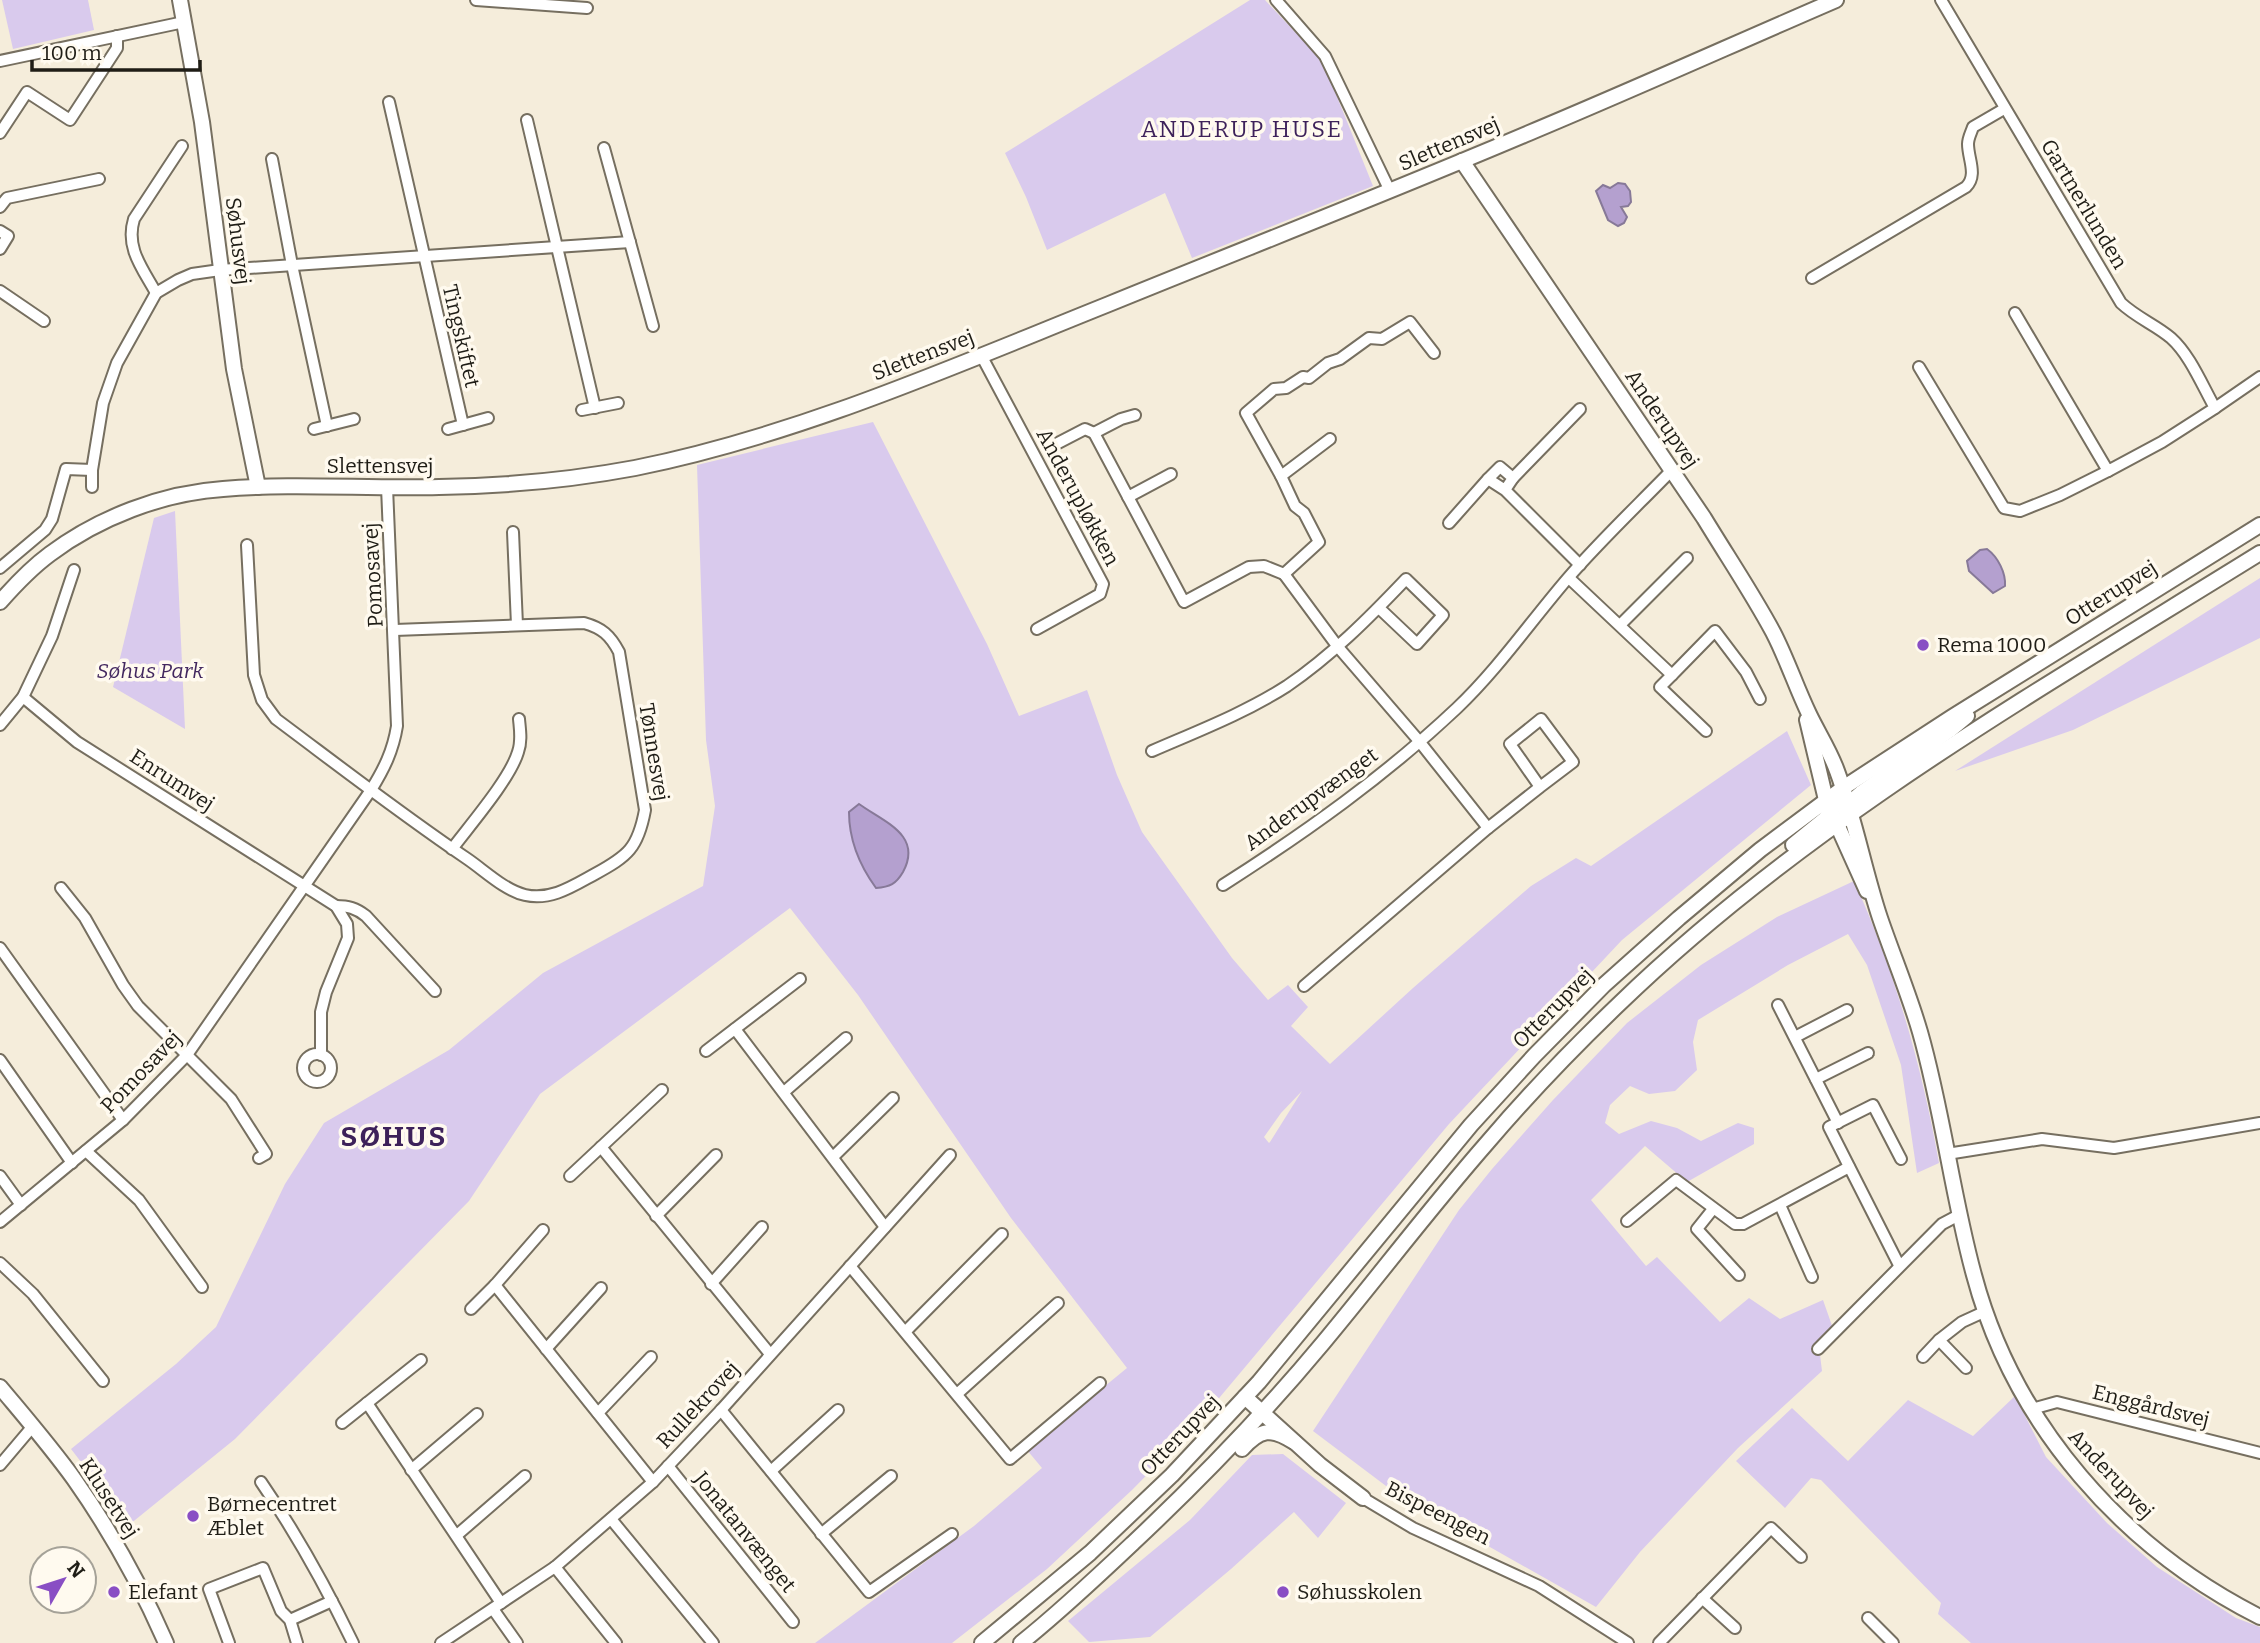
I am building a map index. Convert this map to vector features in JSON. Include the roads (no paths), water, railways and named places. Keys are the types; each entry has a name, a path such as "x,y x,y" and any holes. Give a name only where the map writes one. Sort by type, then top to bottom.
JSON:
{"street":[{"name":"Søhusvej","path":"180,0 202,122 234,369 258,487"},
{"path":"476,0 587,8"},
{"path":"1276,0 1325,55 1390,191"},
{"name":"Slettensvej","path":"0,602 48,555 84,532 131,510 181,495 258,487 441,487 556,479 644,466 754,439 829,414 981,355 1390,191 1836,0"},
{"name":"Gartnerlunden","path":"1941,0 2121,303 2135,316 2169,336 2180,347 2215,408"},
{"path":"0,61 184,22"},
{"path":"0,132 27,92 70,120 117,48 117,36"},
{"name":"Tingskiftet","path":"389,102 422,256 463,425"},
{"path":"1811,278 1966,187 1970,183 1972,173 1968,146 1973,127 2004,109"},
{"path":"527,120 595,408"},
{"path":"92,487 92,470 106,393 117,363 156,293 130,244 130,232 134,219 182,146"},
{"path":"604,148 653,327"},
{"path":"272,159 327,426"},
{"name":"Anderupvej","path":"1462,161 1703,518 1762,613 1834,762 1850,808 1879,915 1920,1030 1933,1079 1959,1215 1974,1277 2006,1359 2032,1409 2076,1472 2118,1518 2162,1555 2199,1581 2260,1617"},
{"path":"0,207 7,198 99,179"},
{"path":"0,231 8,236 0,249"},
{"name":"Tingskiftet","path":"156,293 192,274 220,270 630,242"},
{"path":"0,291 44,321"},
{"path":"2015,313 2108,471"},
{"path":"1284,574 1319,542 1304,513 1295,506 1246,413 1275,388 1286,387 1303,377 1309,378 1369,338 1382,339 1410,322 1434,353"},
{"name":"Anderupløkken","path":"981,355 1103,584 1100,594 1037,629"},
{"path":"1919,367 2004,508 2020,511 2060,495 2162,442 2260,377"},
{"path":"582,411 618,402"},
{"path":"1505,490 1513,478 1580,409"},
{"path":"1094,433 1135,415"},
{"path":"448,429 488,418"},
{"path":"314,429 354,419"},
{"path":"1058,443 1085,429 1094,433 1184,602 1249,567 1264,566 1284,574 1338,647 1419,741 1488,828"},
{"path":"1281,476 1330,439"},
{"path":"1449,523 1500,467 1513,478"},
{"path":"0,568 46,530 66,468 92,470"},
{"name":"Anderupvænget","path":"1223,885 1286,845 1370,784 1457,707 1492,670 1580,565 1671,471"},
{"path":"1128,497 1171,474"},
{"path":"1488,478 1505,490 1580,565"},
{"name":"Pomosavej","path":"0,1222 123,1120 187,1055 386,765 394,746 397,726 387,487"},
{"name":"Otterupvej","path":"1021,1643 1191,1490 1321,1345 1489,1140 1620,1003 1774,869 1832,812 1843,788 2260,525"},
{"path":"513,533 517,625"},
{"name":"Tønnesvej","path":"247,545 254,675 262,700 276,719 452,849 514,891 542,896 559,893 618,862 632,848 641,833 645,810 619,652 612,638 600,628 584,623 395,630"},
{"path":"1832,812 1850,808 2260,552"},
{"path":"1620,625 1687,558"},
{"path":"0,725 23,697 52,636 74,570"},
{"path":"1569,578 1672,675"},
{"path":"1152,751 1227,719 1274,693 1338,647 1406,579 1443,615 1417,644 1379,608"},
{"path":"1706,731 1660,687 1715,631 1746,672 1760,699"},
{"path":"1850,808 2000,688"},
{"name":"Enrumvej","path":"23,697 78,743 304,888"},
{"name":"Anderupvej","path":"1808,712 1807,724 1832,812 1879,915"},
{"path":"452,849 511,768 520,741 519,719"},
{"path":"1304,986 1488,828 1573,762 1541,719 1510,744 1540,787"},
{"name":"Otterupvej","path":"982,1643 1090,1553 1172,1475 1245,1397 1304,1328 1471,1125 1604,985 1760,850 1832,812"},
{"path":"61,888 85,918 138,1006 231,1099 266,1154 259,1158"},
{"path":"304,888 336,906 347,924 348,938 326,992 321,1012 321,1055"},
{"path":"336,906 357,909 366,916 435,991"},
{"path":"0,948 123,1120"},
{"path":"706,1051 800,979"},
{"path":"1778,1005 1838,1123"},
{"path":"1794,1037 1847,1010"},
{"path":"736,1029 885,1227"},
{"path":"784,1093 846,1038"},
{"path":"1816,1079 1868,1053"},
{"path":"0,1060 72,1163"},
{"path":"570,1176 662,1090"},
{"path":"833,1157 893,1098"},
{"path":"1899,1265 1829,1128 1873,1105 1901,1159"},
{"path":"1947,1154 2042,1139 2114,1148 2260,1124"},
{"path":"601,1147 770,1354"},
{"path":"86,1151 139,1200 202,1287"},
{"path":"656,1216 716,1155"},
{"name":"Rullekrovej","path":"441,1643 555,1567 653,1482 950,1155"},
{"path":"1627,1221 1676,1180 1735,1224 1743,1224 1849,1167"},
{"path":"0,1176 21,1205"},
{"path":"1780,1205 1812,1277"},
{"path":"1713,1209 1698,1228 1739,1275"},
{"path":"1818,1349 1942,1224 1959,1215"},
{"path":"711,1284 762,1227"},
{"path":"471,1309 495,1286 543,1230"},
{"path":"906,1331 1002,1234"},
{"path":"0,1263 33,1294 103,1381"},
{"path":"850,1266 1010,1459 1100,1383"},
{"path":"495,1286 653,1482"},
{"path":"546,1349 601,1289"},
{"path":"957,1394 1058,1303"},
{"path":"1923,1357 1962,1322 1986,1311"},
{"path":"1939,1340 1966,1368"},
{"path":"598,1413 651,1357"},
{"path":"342,1423 421,1360"},
{"name":"Klusetvej","path":"0,1387 74,1479 138,1586 166,1643"},
{"name":"Bispeengen","path":"1245,1397 1320,1465 1363,1498 1413,1528 1539,1586 1628,1643"},
{"name":"Enggårdsvej","path":"2032,1409 2057,1402 2260,1453"},
{"path":"367,1403 457,1535 517,1643"},
{"path":"721,1410 869,1592 952,1534"},
{"path":"771,1471 838,1410"},
{"path":"411,1470 477,1414"},
{"path":"0,1465 33,1426"},
{"path":"1133,1543 1189,1503 1258,1434 1274,1432 1294,1442"},
{"name":"Jonatanvænget","path":"668,1466 793,1622"},
{"path":"457,1535 525,1476"},
{"path":"821,1534 891,1476"},
{"path":"261,1482 287,1519 353,1643"},
{"path":"611,1519 713,1643"},
{"path":"1659,1643 1771,1528 1801,1557"},
{"path":"555,1567 616,1643"},
{"path":"229,1643 209,1589 263,1568 281,1611 290,1620 297,1643"},
{"path":"1702,1598 1735,1628"},
{"path":"290,1620 332,1601"},
{"path":"1868,1618 1893,1643"}],"place":[{"name":"Rema 1000","path":"1923,645"},
{"name":"Børnecentret Æblet","path":"193,1516"},
{"name":"Elefant","path":"114,1592"},
{"name":"Søhusskolen","path":"1283,1592"}],"district":[{"name":"ANDERUP HUSE","path":"1242,129"},
{"name":"SØHUS","path":"394,1136"}],"park label":[{"name":"Søhus Park","path":"150,671"}]}
